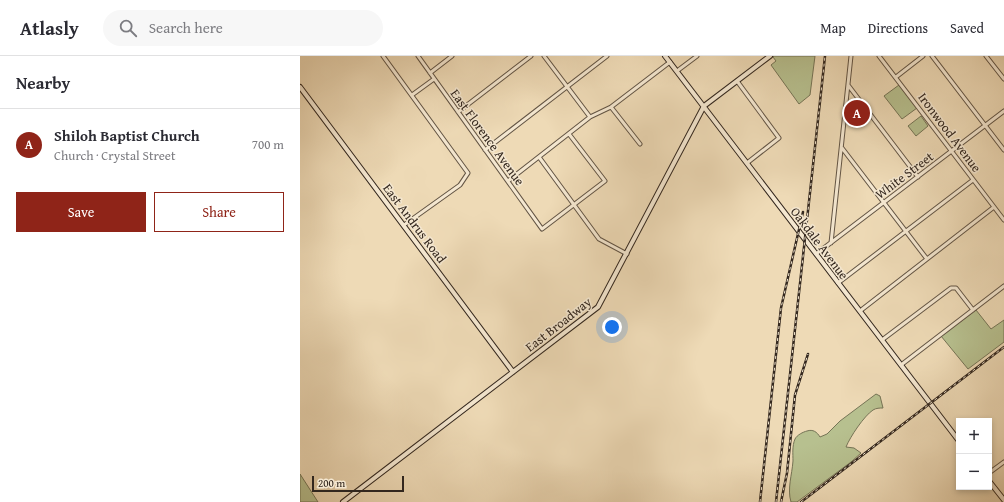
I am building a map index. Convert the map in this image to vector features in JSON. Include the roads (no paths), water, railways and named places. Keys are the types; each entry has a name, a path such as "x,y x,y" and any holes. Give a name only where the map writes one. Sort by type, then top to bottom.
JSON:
{"street":[{"path":"383,56 468,173 463,181 452,191 404,225"},
{"name":"East Florence Avenue","path":"418,56 542,229 574,205"},
{"path":"430,73 452,56"},
{"path":"458,112 531,56"},
{"path":"545,56 590,117"},
{"path":"485,150 608,56"},
{"name":"Oakdale Avenue","path":"665,56 956,437"},
{"path":"677,71 696,56"},
{"name":"East Broadway","path":"343,502 598,307 704,106 770,56"},
{"path":"831,243 851,56"},
{"name":"Ironwood Avenue","path":"879,56 1004,220"},
{"path":"896,78 924,56"},
{"path":"932,56 1004,150"},
{"path":"986,56 1004,79"},
{"path":"508,181 590,117 611,107 670,62"},
{"path":"412,95 434,79"},
{"path":"737,81 779,138 746,162"},
{"path":"848,85 918,177"},
{"name":"East Andrus Road","path":"300,87 513,372"},
{"path":"611,107 640,144"},
{"name":"White Street","path":"816,254 1004,111"},
{"path":"569,134 605,181 574,205"},
{"path":"841,147 927,259"},
{"path":"539,158 599,239 627,254"},
{"path":"838,283 973,180"},
{"path":"860,311 994,207"},
{"path":"901,365 1004,286"},
{"path":"882,340 949,288 954,287 957,289 973,310"},
{"path":"992,471 1004,462"},
{"path":"992,485 1004,500"}],"railway":[{"path":"776,502 825,56"},
{"path":"760,502 781,308 803,212"},
{"path":"801,502 1004,347"},
{"path":"781,502 787,473 795,395 808,354"}],"place":[{"name":"Shiloh Baptist Church","path":"857,113"}]}
